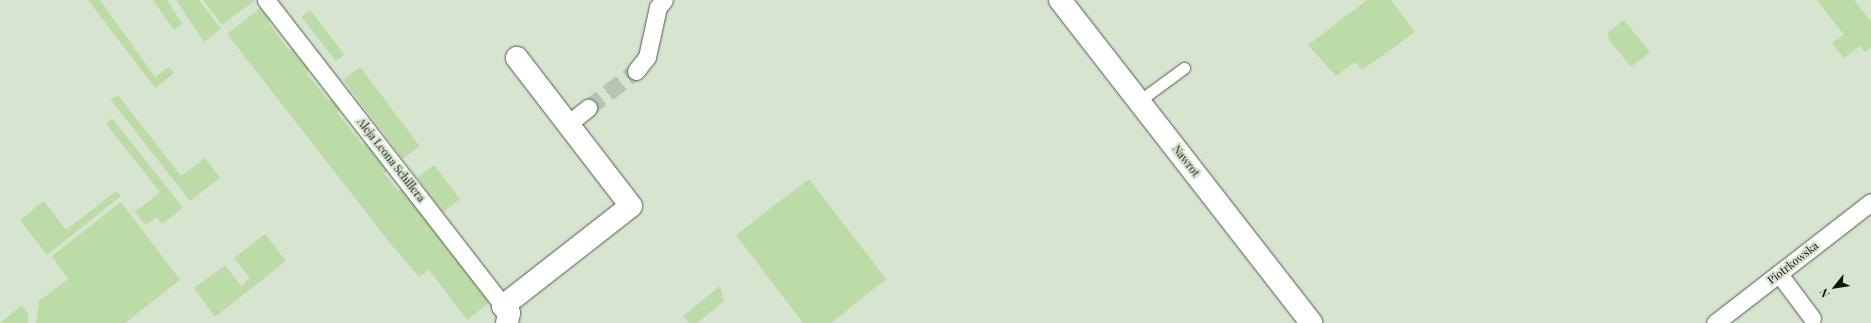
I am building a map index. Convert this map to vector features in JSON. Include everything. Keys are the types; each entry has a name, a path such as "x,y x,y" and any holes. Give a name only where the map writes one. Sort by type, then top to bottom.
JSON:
{"street":[{"name":"Aleja Leona Schillera","path":"266,0 505,314"},
{"path":"636,71 647,56 658,7 664,0"},
{"name":"Nawrot","path":"1061,0 1311,323"},
{"path":"505,314 631,206 517,58"},
{"path":"568,124 588,108"},
{"name":"Piotrkowska","path":"1715,323 1871,202"},
{"path":"1779,274 1812,318"}],"lane":[{"path":"1139,101 1184,68"}],"green space":[{"path":"88,0 100,0 155,77 169,67 174,73 155,88"},
{"path":"153,0 167,0 182,24 174,30"},
{"path":"176,0 199,0 221,29 204,42"},
{"path":"203,0 255,0 222,25"},
{"path":"1367,0 1391,0 1415,32 1362,70 1355,62 1336,76 1308,45"},
{"path":"1817,0 1854,0 1871,22 1871,48 1865,52 1860,46 1844,58 1832,43 1844,35"},
{"path":"263,6 273,18 268,22 289,50 293,47 310,69 306,73 329,101 334,98 341,109 337,113 363,145 366,142 388,170 384,173 398,191 403,188 490,302 467,320 429,270 419,277 390,243 227,34"},
{"path":"310,10 344,54 336,61 301,17"},
{"path":"1624,20 1650,52 1631,67 1610,41 1607,33"},
{"path":"360,67 420,146 403,159 343,80"},
{"path":"118,95 181,176 205,158 220,178 190,201 111,100"},
{"path":"112,118 183,208 162,224 157,217 146,225 135,212 160,192 106,124"},
{"path":"434,165 460,199 443,212 417,178"},
{"path":"809,179 886,279 831,323 803,323 736,235"},
{"path":"116,191 121,196 47,255 20,220 44,201 66,230"},
{"path":"121,202 180,280 125,323 36,323 39,301 68,279 52,256"},
{"path":"265,234 286,261 215,317 194,288 225,265 241,286 250,278 234,258"},
{"path":"720,286 724,301 697,323 689,323 683,316"},
{"path":"22,305 28,315 28,323 0,323"}],"tunnel":[{"path":"588,108 636,71"}]}
